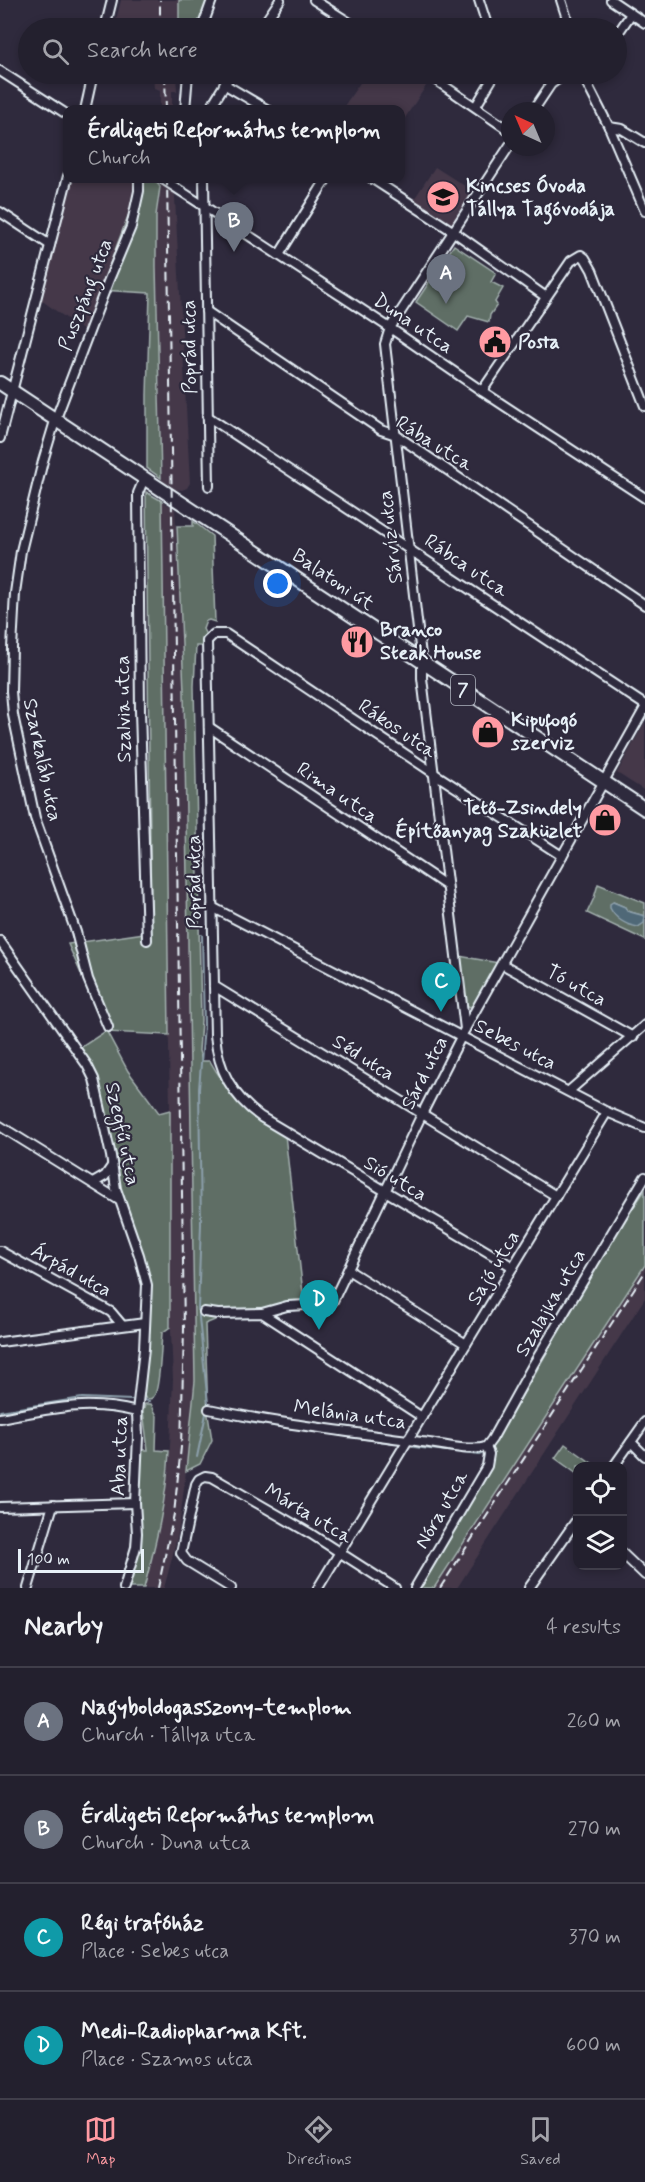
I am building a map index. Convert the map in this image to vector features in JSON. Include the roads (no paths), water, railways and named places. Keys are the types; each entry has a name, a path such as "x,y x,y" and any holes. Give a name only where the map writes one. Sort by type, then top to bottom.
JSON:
{"main road":[{"name":"Balatoni út","path":"0,383 422,664 645,809"}],"street":[{"path":"108,18 112,0"},
{"path":"206,18 212,0"},
{"path":"268,18 280,0"},
{"path":"314,0 342,18"},
{"path":"479,0 485,18"},
{"path":"561,0 567,18"},
{"path":"611,0 645,23"},
{"path":"627,20 631,14"},
{"path":"0,70 18,82"},
{"path":"21,84 63,113"},
{"path":"86,105 91,84"},
{"path":"185,105 187,84"},
{"path":"212,105 224,84 260,105"},
{"path":"443,84 501,124"},
{"path":"477,106 489,84"},
{"path":"539,102 551,84"},
{"path":"587,84 609,127 645,211"},
{"path":"609,127 622,129 645,143"},
{"path":"390,328 503,156"},
{"path":"0,438 66,183"},
{"name":"Puszpáng utca","path":"55,421 131,227 139,183"},
{"name":"Duna utca","path":"169,183 645,498"},
{"name":"Poprád utca","path":"204,183 209,486"},
{"path":"279,255 324,183"},
{"path":"379,183 454,232 546,297"},
{"path":"0,212 50,244"},
{"path":"482,391 571,261 581,255 592,270 645,406"},
{"name":"Rába utca","path":"206,311 381,430 396,435 645,605"},
{"name":"Sárvíz utca","path":"390,328 385,344 464,1033"},
{"name":"Rábca utca","path":"207,416 645,706"},
{"name":"Szarkaláb utca","path":"55,421 21,551 15,593 12,648 13,715 35,818 76,932 88,979 108,1027"},
{"name":"Szalvia utca","path":"144,479 138,493 140,711 147,940"},
{"name":"Poprád utca","path":"214,634 207,641 206,647 215,1041 222,1069 229,1085 241,1101 261,1117"},
{"name":"Rákos utca","path":"214,634 226,634 562,856"},
{"name":"Sárd utca","path":"262,1313 287,1306 331,1303 422,1114 464,1033 645,706"},
{"name":"Rima utca","path":"209,727 447,886"},
{"name":"Sebes utca","path":"212,907 464,1033 607,1112 645,1128"},
{"name":"Szegfű utca","path":"0,941 87,1065 94,1079 119,1200 139,1255 147,1286 146,1323"},
{"name":"Tó utca","path":"502,964 633,1037"},
{"name":"Séd utca","path":"214,986 556,1196"},
{"path":"569,1091 645,1025"},
{"name":"Sajó utca","path":"318,1588 607,1112"},
{"name":"Sió utca","path":"261,1117 513,1267"},
{"path":"0,1126 119,1200"},
{"path":"93,1183 105,1176 112,1166"},
{"name":"Szalajka utca","path":"487,1450 533,1365 645,1177"},
{"name":"Árpád utca","path":"0,1251 111,1312 122,1325"},
{"path":"348,1270 466,1344"},
{"path":"204,1311 218,1314 262,1313 422,1417"},
{"path":"0,1342 146,1323"},
{"name":"Aba utca","path":"124,1588 136,1547 137,1412 146,1323"},
{"path":"0,1419 72,1405 119,1408 137,1412"},
{"name":"Melánia utca","path":"209,1409 254,1418 487,1450"},
{"path":"617,1462 645,1422"},
{"path":"631,1442 645,1456"},
{"name":"Nóra utca","path":"415,1588 487,1466 487,1450"},
{"name":"Márta utca","path":"231,1588 187,1561 181,1548 196,1484 205,1476 213,1478 340,1552 395,1588"},
{"path":"0,1507 135,1503"},
{"path":"28,1588 53,1505"},
{"path":"540,1588 531,1585 573,1525"},
{"path":"627,1558 645,1575"}],"water":[{"path":"613,902 625,907 627,911 645,916 644,923 638,927 622,921 610,908"}],"waterway":[{"path":"197,1457 208,1404 198,1308 201,1224 199,1089 204,1025 202,935"},
{"path":"632,1206 645,1187"},
{"path":"518,1400 565,1319"},
{"path":"0,1411 82,1398 132,1400"},
{"path":"143,1400 149,1401"},
{"path":"218,1415 253,1423 393,1443"},
{"path":"414,1447 479,1455 485,1452"}],"railway":[{"path":"160,0 160,18"},
{"path":"165,84 166,105"},
{"path":"158,1588 174,1514 181,1447 184,1329 167,183"},
{"path":"440,1588 645,1272"}],"place":[{"name":"Kincses Óvoda Tállya Tagóvodája","path":"443,197"},
{"name":"Érdligeti Református templom","path":"234,252"},
{"name":"Nagyboldogasszony-templom","path":"446,304"},
{"name":"Posta","path":"495,342"},
{"name":"Branco Steak House","path":"357,642"},
{"name":"Kipufogó szerviz","path":"488,732"},
{"name":"Tető-Zsindely Építőanyag Szaküzlet","path":"605,820"},
{"name":"Régi trafóház","path":"441,1012"},
{"name":"Medi-Radiopharma Kft.","path":"319,1330"}]}
